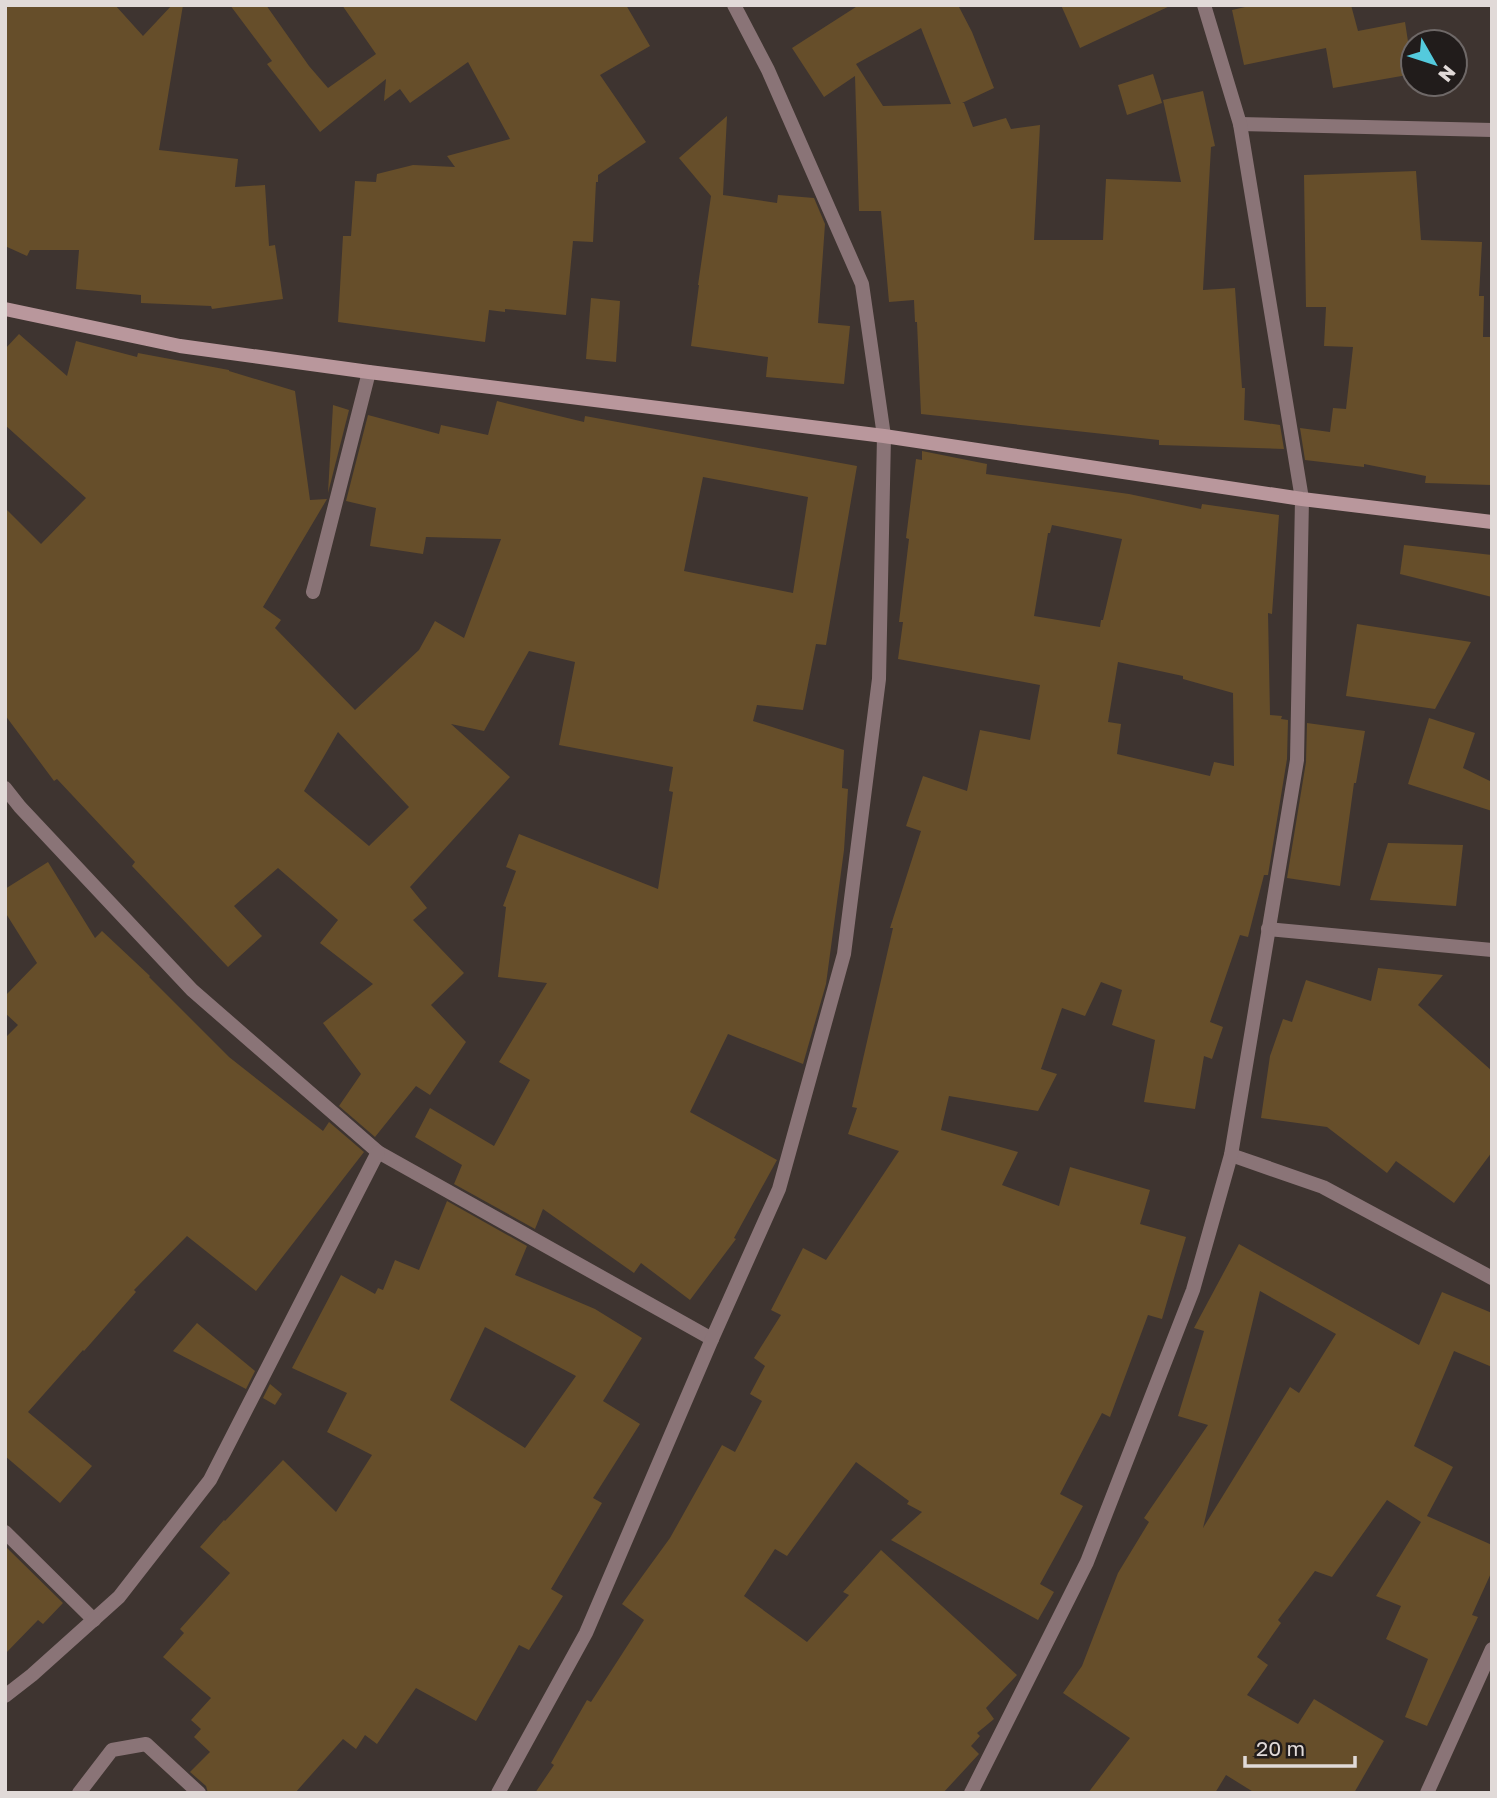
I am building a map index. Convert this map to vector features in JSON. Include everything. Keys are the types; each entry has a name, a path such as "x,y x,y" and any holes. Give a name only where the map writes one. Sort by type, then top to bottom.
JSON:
{"street":[{"path":"498,1793 586,1633 779,1189 844,954 879,679 884,436 862,284 768,70 734,5"},
{"path":"971,1793 1087,1562 1193,1290 1231,1155 1297,760 1302,499 1240,124 1204,5"},
{"path":"1240,124 1492,130"},
{"path":"5,309 180,346 884,436 1302,499 1492,522"},
{"path":"313,592 369,372"},
{"path":"5,788 192,990 378,1152 712,1339"},
{"path":"1268,929 1492,950"},
{"path":"5,1696 33,1675 119,1597 210,1480 378,1152"},
{"path":"1231,1155 1323,1187 1492,1278"},
{"path":"5,1532 94,1620"},
{"path":"1427,1793 1492,1648"},
{"path":"79,1793 112,1750 146,1744 199,1793"}],"building":[{"path":"5,5 115,5 143,36 172,5 183,5 159,150 238,159 235,187 265,185 269,246 275,245 283,299 212,309 211,306 141,303 141,295 76,289 79,250 30,250 27,256 5,246"},
{"path":"230,5 266,5 328,88 376,54 342,5 626,5 650,46 600,75 646,142 598,175 593,242 573,241 566,315 489,310 485,342 338,322 343,236 351,236 355,181 376,182 377,174 413,165 455,167 447,156 510,139 468,62 410,103 400,89 384,101 386,79 320,132 267,64 272,61"},
{"path":"859,5 962,5 959,7 994,88 962,103 973,127 1006,118 1011,129 1040,125 1034,240 1103,240 1106,179 1181,182 1163,100 1203,91 1215,146 1211,147 1203,290 1235,288 1242,388 1245,388 1244,420 1280,425 1284,449 1159,445 1159,440 921,414 914,300 889,302 881,211 859,211 855,76 824,97 792,48","holes":["921,28 951,104 883,106 856,64"]},
{"path":"1061,5 1172,5 1080,48"},
{"path":"1254,5 1351,5 1358,31 1405,22 1406,28 1399,28 1399,76 1333,88 1326,48 1244,65 1232,10"},
{"path":"1153,74 1162,103 1127,115 1118,85"},
{"path":"727,116 723,195 777,203 778,195 814,198 825,224 818,323 850,326 844,384 766,377 768,357 691,346 711,196 679,158"},
{"path":"1416,171 1421,240 1482,242 1479,296 1484,296 1483,337 1492,337 1492,485 1425,483 1426,476 1364,464 1364,467 1305,460 1300,428 1330,432 1333,408 1346,409 1353,347 1324,346 1326,307 1306,307 1304,175"},
{"path":"591,298 620,301 616,362 586,359"},
{"path":"19,334 67,376 76,341 137,357 138,353 229,370 295,391 310,500 327,499 263,607 281,620 275,628 355,710 419,650 435,621 464,638 501,539 426,537 423,554 370,546 376,508 346,501 368,415 439,434 441,425 488,435 497,401 584,422 585,416 857,466 826,645 816,644 803,710 757,705 753,721 844,750 842,788 848,789 844,850 826,984 803,1064 728,1034 690,1112 777,1160 734,1238 736,1239 690,1300 641,1263 634,1273 543,1209 535,1229 454,1184 462,1165 415,1137 430,1108 494,1146 530,1080 499,1062 547,983 498,977 506,907 503,906 516,871 506,867 519,834 658,889 673,792 669,791 673,767 559,745 575,662 529,651 484,731 451,724 510,777 410,887 427,908 413,920 464,973 431,1005 466,1042 430,1095 416,1086 375,1137 339,1106 361,1074 323,1023 373,984 320,943 338,920 278,868 234,906 262,936 228,967 132,866 135,862 57,779 54,781 5,715 5,508 41,544 86,498 5,425 5,349","holes":["703,477 808,497 793,593 684,571","338,732 409,807 369,846 304,791"]},
{"path":"333,405 349,410 328,493"},
{"path":"922,451 987,464 986,474 1129,494 1201,509 1202,504 1279,515 1272,614 1268,613 1270,715 1282,716 1281,719 1288,720 1287,759 1268,875 1264,875 1248,937 1240,935 1210,1022 1223,1027 1212,1059 1204,1056 1195,1109 1144,1102 1155,1040 1112,1025 1122,990 1101,982 1085,1016 1062,1008 1041,1069 1057,1074 1038,1111 949,1096 941,1130 1018,1152 1002,1185 1059,1206 1070,1167 1150,1190 1140,1224 1186,1237 1162,1319 1148,1315 1110,1417 1102,1413 1060,1494 1083,1506 1040,1584 1054,1592 1038,1620 891,1540 922,1512 907,1504 909,1501 856,1462 787,1556 775,1549 744,1596 807,1642 849,1595 843,1592 881,1550 1017,1675 986,1708 994,1719 977,1733 980,1736 971,1746 979,1754 943,1793 535,1793 554,1765 551,1763 587,1700 591,1702 644,1620 622,1604 670,1538 722,1445 735,1452 762,1401 750,1394 765,1366 754,1358 781,1315 771,1310 803,1248 826,1260 899,1151 848,1134 857,1108 852,1107 893,928 890,928 921,831 906,826 923,776 967,791 980,730 1030,740 1040,685 898,659 903,622 899,622 909,539 906,538 916,459 922,460","holes":["1052,525 1122,539 1100,627 1034,616 1048,533","1118,662 1183,676 1183,679 1233,693 1234,766 1214,762 1210,776 1117,754 1121,724 1108,722"]},
{"path":"1404,545 1492,555 1492,597 1400,574"},
{"path":"1357,624 1471,642 1435,709 1346,696"},
{"path":"1429,718 1475,733 1463,768 1492,782 1492,811 1408,784"},
{"path":"1307,723 1365,731 1354,783 1340,886 1287,878 1306,762"},
{"path":"1388,843 1463,845 1456,906 1370,900"},
{"path":"48,862 95,938 102,931 229,1057 323,1131 329,1122 364,1152 256,1291 187,1236 134,1290 136,1292 28,1412 92,1466 60,1503 5,1456 5,1038 18,1025 5,1013 5,996 37,963 5,912 5,889"},
{"path":"1378,968 1443,975 1418,1005 1492,1071 1492,1152 1454,1203 1396,1161 1387,1173 1327,1127 1261,1118 1270,1056 1283,1019 1292,1022 1306,980 1371,1001"},
{"path":"447,1201 527,1246 515,1275 595,1309 642,1338 603,1401 640,1424 593,1498 602,1503 551,1589 563,1596 529,1650 519,1645 476,1721 416,1688 377,1744 365,1735 356,1749 343,1739 295,1793 208,1793 206,1786 190,1772 210,1752 194,1737 201,1729 191,1720 211,1698 163,1657 184,1633 180,1629 230,1573 200,1547 283,1460 336,1512 372,1455 327,1432 347,1393 292,1368 341,1275 375,1294 378,1288 383,1290 395,1260 419,1270","holes":["485,1327 576,1376 525,1448 450,1400"]},
{"path":"1239,1244 1419,1345 1442,1292 1492,1313 1492,1367 1454,1351 1414,1446 1453,1467 1427,1516 1492,1545 1492,1571 1472,1615 1478,1617 1427,1726 1405,1717 1428,1659 1386,1639 1401,1606 1376,1596 1421,1522 1387,1500 1332,1577 1315,1571 1278,1620 1281,1623 1257,1657 1268,1665 1247,1695 1298,1724 1314,1699 1384,1741 1354,1793 1255,1793 1226,1775 1215,1793 1088,1793 1130,1738 1063,1693 1082,1666 1118,1573 1149,1522 1144,1518 1208,1425 1178,1416 1204,1331 1194,1328","holes":["1260,1291 1336,1334 1299,1393 1290,1387 1203,1528"]},
{"path":"197,1323 255,1371 246,1389 173,1351"},
{"path":"270,1384 282,1394 275,1405 263,1398"},
{"path":"5,1546 63,1603 43,1624 38,1620 5,1654"}]}
